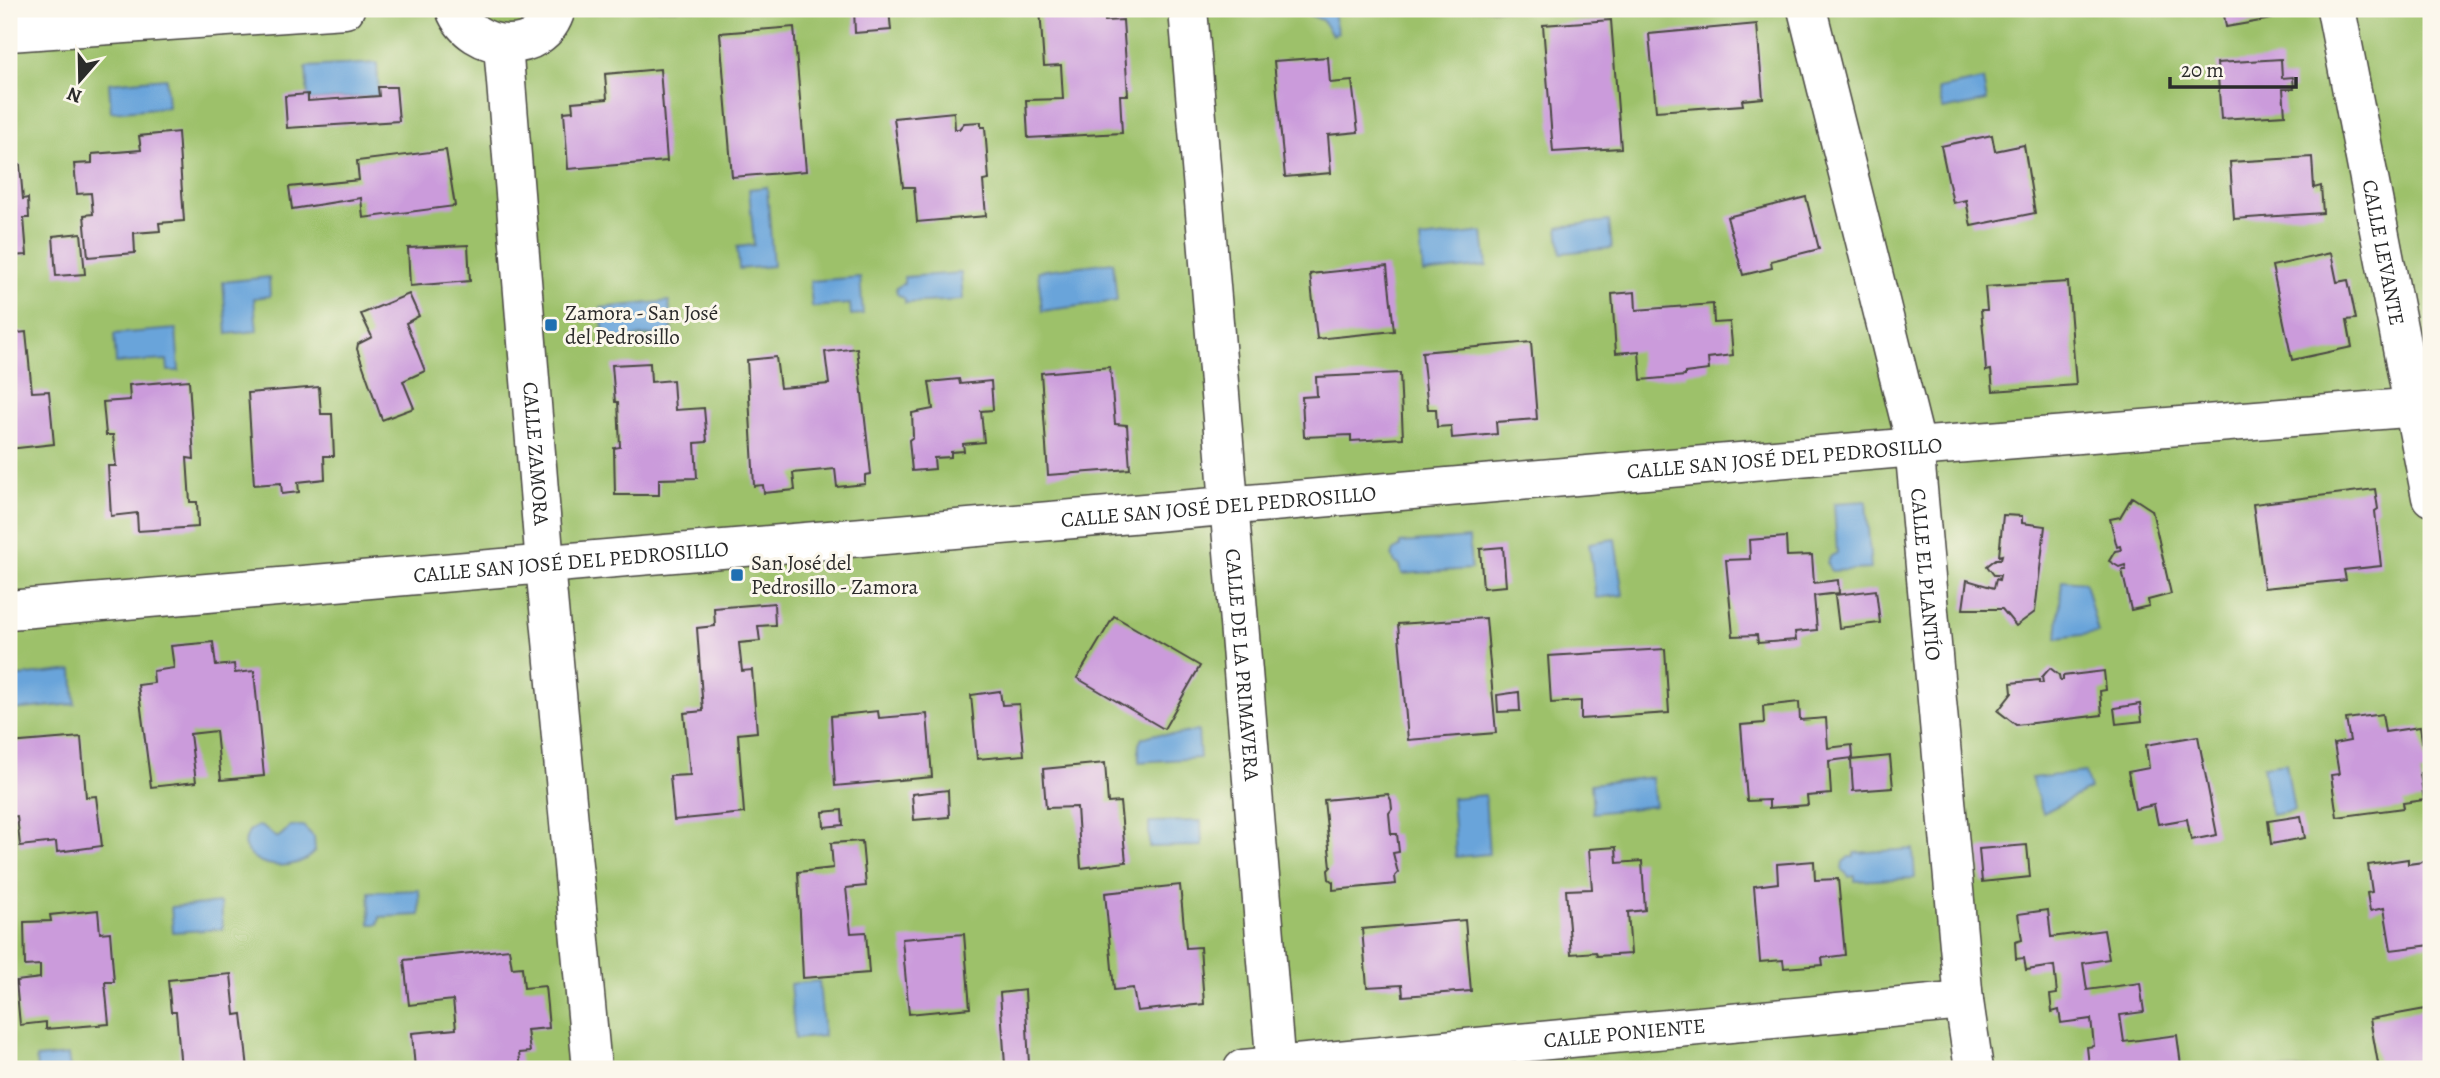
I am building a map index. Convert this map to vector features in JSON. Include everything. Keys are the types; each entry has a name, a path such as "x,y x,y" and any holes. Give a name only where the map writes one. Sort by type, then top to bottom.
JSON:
{"street":[{"path":"9,32 345,9"},
{"path":"455,9 458,18 470,32 485,41 503,45 524,42 543,31 556,9"},
{"name":"CALLE DE LA PRIMAVERA","path":"1188,9 1228,506 1265,1068"},
{"name":"CALLE EL PLANTÍO","path":"1807,9 1915,447 1964,1001 1974,1069"},
{"name":"CALLE LEVANTE","path":"2336,9 2423,407 2431,497"},
{"name":"CALLE ZAMORA","path":"503,45 545,565 592,1069"},
{"name":"CALLE SAN JOSÉ DEL PEDROSILLO","path":"9,610 1915,447 2423,407"},
{"name":"CALLE PONIENTE","path":"1265,1068 1964,1001"}],"green space":[{"path":"9,9 2431,9 2431,1069 9,1069"}],"water":[{"path":"1301,9 1339,9 1334,18 1338,33 1332,35 1322,20 1302,12"},
{"path":"377,63 379,96 308,101 306,67"},
{"path":"166,78 168,107 111,112 109,83"},
{"path":"1983,80 1987,101 1943,110 1938,89"},
{"path":"767,187 773,266 739,269 737,247 754,245 749,189"},
{"path":"1609,221 1612,248 1561,253 1558,227"},
{"path":"1483,232 1487,266 1423,273 1420,239"},
{"path":"1113,262 1117,301 1042,311 1038,271"},
{"path":"961,273 963,300 905,303 905,299 897,294 896,288 904,283 904,277"},
{"path":"269,277 270,296 254,298 257,331 227,334 223,282"},
{"path":"860,277 863,314 851,315 850,304 812,307 810,281"},
{"path":"669,301 672,333 604,340 601,308"},
{"path":"176,329 179,371 168,371 167,360 116,363 114,334"},
{"path":"1866,501 1871,569 1831,571 1827,562 1837,553 1834,503"},
{"path":"1469,538 1471,569 1402,574 1400,565 1395,563 1392,557 1400,543"},
{"path":"1615,539 1623,595 1596,598 1589,543"},
{"path":"2062,580 2085,582 2098,633 2057,638"},
{"path":"73,670 75,704 13,710 10,677"},
{"path":"1198,730 1200,758 1139,762 1139,744 1142,738 1155,734 1176,735"},
{"path":"2286,763 2294,811 2271,815 2263,766"},
{"path":"2085,772 2090,789 2043,813 2031,778"},
{"path":"1652,777 1655,806 1593,813 1591,784"},
{"path":"1485,795 1489,854 1456,857 1452,798"},
{"path":"1201,821 1202,846 1149,847 1149,822"},
{"path":"258,826 279,837 290,826 303,826 314,837 315,851 299,863 276,866 266,864 248,853 244,844 249,831"},
{"path":"1913,849 1915,878 1855,881 1855,876 1849,877 1842,869 1843,862 1854,857 1854,853"},
{"path":"419,890 420,915 380,917 379,924 370,924 369,892"},
{"path":"221,903 223,929 173,932 171,907"},
{"path":"819,981 824,1036 795,1039 790,984"},
{"path":"68,1055 70,1069 37,1069 36,1058"}],"building":[{"path":"854,9 889,9 891,30 855,33"},
{"path":"1040,9 1105,9 1105,21 1123,20 1128,95 1120,95 1122,133 1028,138 1026,100 1063,99 1061,65 1044,66"},
{"path":"2223,9 2270,9 2272,19 2226,27"},
{"path":"1611,20 1621,148 1553,152 1543,25"},
{"path":"1757,24 1763,98 1742,100 1743,105 1656,111 1649,34"},
{"path":"794,27 806,171 732,177 720,33"},
{"path":"1328,57 1330,83 1352,81 1358,132 1328,135 1331,173 1285,177 1274,61"},
{"path":"2281,59 2282,78 2293,77 2294,89 2283,89 2285,115 2221,119 2217,63"},
{"path":"660,69 667,161 568,169 564,112 573,111 572,102 607,99 605,74"},
{"path":"378,87 396,87 399,121 287,128 285,96 308,94 308,101 379,96"},
{"path":"954,112 955,129 959,129 964,123 981,122 981,127 985,127 989,180 983,181 986,216 917,222 914,187 903,187 894,118"},
{"path":"178,132 184,221 159,223 160,231 134,233 135,253 88,257 84,215 93,214 91,193 77,194 74,164 92,163 92,154 141,150 139,136"},
{"path":"1992,135 1995,151 2024,145 2035,213 1971,226 1966,200 1953,203 1941,146"},
{"path":"446,150 455,206 363,218 361,198 292,209 289,187 359,180 357,161"},
{"path":"2312,157 2314,188 2321,186 2323,213 2234,219 2230,162"},
{"path":"9,165 20,165 23,199 28,198 29,218 24,218 27,255 9,256"},
{"path":"1806,197 1819,249 1771,261 1772,268 1743,275 1727,217"},
{"path":"81,233 85,274 56,276 53,236"},
{"path":"468,245 470,281 410,286 408,248"},
{"path":"2331,253 2337,282 2348,280 2356,319 2347,320 2352,347 2292,360 2272,266"},
{"path":"1387,266 1394,331 1317,339 1310,274"},
{"path":"2068,282 2076,385 1993,391 1991,370 1986,371 1981,310 1987,310 1985,287"},
{"path":"1635,292 1636,310 1713,304 1714,323 1730,322 1733,355 1708,358 1709,370 1685,373 1685,376 1641,380 1639,351 1616,353 1612,294"},
{"path":"409,294 419,316 406,323 425,371 403,381 414,408 382,420 357,349 358,344 372,337 361,314"},
{"path":"26,332 32,392 49,391 54,444 9,449 9,334"},
{"path":"1531,342 1537,419 1496,422 1497,434 1452,438 1451,426 1437,427 1436,409 1428,409 1422,352"},
{"path":"857,348 871,474 865,475 865,484 837,487 835,469 793,473 795,490 764,493 763,485 754,486 747,360 776,357 780,388 829,384 825,352"},
{"path":"650,363 651,382 673,380 675,410 704,408 707,442 695,443 697,478 659,479 659,495 615,495 614,448 620,447 618,402 615,402 612,365"},
{"path":"1110,367 1115,424 1127,425 1130,469 1048,475 1041,373"},
{"path":"1400,373 1403,438 1351,441 1351,435 1304,437 1302,397 1317,396 1316,377"},
{"path":"959,379 960,384 991,381 993,410 981,411 984,442 963,444 964,451 951,452 951,457 934,458 935,469 912,471 909,440 913,437 912,413 933,409 929,382"},
{"path":"189,380 194,459 187,458 190,502 197,502 198,527 138,531 137,513 111,516 108,466 116,466 113,435 106,435 103,402 130,400 129,385"},
{"path":"319,387 321,414 332,414 334,456 324,456 325,479 298,482 299,492 282,494 281,483 254,485 248,393"},
{"path":"2375,489 2381,566 2344,570 2346,580 2264,588 2253,504"},
{"path":"2132,497 2152,510 2171,594 2148,600 2149,606 2131,610 2122,570 2126,570 2125,565 2119,567 2109,561 2115,551 2121,550 2120,546 2117,547 2110,519 2120,517"},
{"path":"2003,515 2022,516 2022,523 2045,526 2035,612 2016,626 2002,609 1963,609 1967,580 1994,588 1996,579 1999,580 2000,575 1994,575 1987,566 1996,559 2001,559 2002,555 1999,556"},
{"path":"1786,537 1787,556 1812,555 1814,583 1838,580 1839,593 1814,596 1817,630 1795,632 1796,640 1758,643 1757,635 1733,636 1726,560 1750,559 1749,540"},
{"path":"1503,547 1506,586 1483,588 1480,549"},
{"path":"1876,590 1880,623 1839,628 1835,595"},
{"path":"774,603 775,625 758,626 760,641 739,643 742,671 752,670 757,732 738,734 744,813 674,820 670,776 690,775 684,713 703,711 697,628 715,626 714,608"},
{"path":"1114,616 1200,666 1164,729 1077,678"},
{"path":"1486,618 1496,733 1408,740 1398,624"},
{"path":"213,642 216,666 234,664 235,673 254,671 264,776 221,780 216,731 190,734 196,782 151,787 138,685 154,683 153,671 174,668 171,646"},
{"path":"1665,649 1669,713 1581,719 1581,701 1551,703 1548,656"},
{"path":"2050,668 2059,675 2060,680 2063,680 2063,676 2104,671 2106,690 2100,691 2102,715 2016,725 1998,711 2012,693 2011,683 2039,680 2039,683 2043,683 2042,677"},
{"path":"1000,691 1002,705 1019,704 1024,755 977,759 971,695"},
{"path":"1519,692 1520,711 1498,712 1497,695"},
{"path":"1799,702 1800,720 1826,718 1828,748 1852,745 1853,758 1829,761 1831,794 1807,796 1808,805 1769,808 1769,800 1747,801 1741,725 1764,723 1763,706"},
{"path":"2140,704 2142,721 2116,724 2114,708"},
{"path":"878,711 879,718 927,714 932,777 835,786 831,716"},
{"path":"2382,714 2385,732 2420,727 2427,772 2420,773 2424,800 2403,803 2404,808 2337,817 2331,775 2339,774 2334,744 2350,741 2346,719"},
{"path":"2198,736 2217,835 2191,840 2187,819 2158,824 2154,805 2135,809 2128,772 2149,768 2146,745"},
{"path":"81,737 86,797 96,796 102,846 57,852 56,842 20,846 17,816 9,817 9,743"},
{"path":"1890,756 1893,788 1853,791 1851,760"},
{"path":"1105,763 1108,803 1120,802 1126,862 1081,868 1077,807 1046,808 1043,769"},
{"path":"948,790 949,817 914,820 912,794"},
{"path":"1388,794 1392,809 1389,813 1391,834 1397,834 1399,852 1393,853 1398,873 1395,876 1396,884 1333,890 1328,870 1331,867 1324,800"},
{"path":"842,810 843,825 824,827 823,812"},
{"path":"2301,816 2305,838 2271,844 2268,821"},
{"path":"862,841 866,886 846,888 851,933 866,932 869,973 803,978 798,872 833,868 831,843"},
{"path":"2027,845 2030,877 1982,882 1979,849"},
{"path":"1616,847 1617,863 1642,861 1645,910 1628,912 1631,954 1571,954 1566,890 1592,889 1589,849"},
{"path":"2408,859 2408,864 2431,861 2431,945 2391,950 2384,908 2370,911 2367,893 2372,892 2368,865"},
{"path":"1814,861 1815,880 1838,879 1845,955 1822,958 1823,965 1784,968 1783,960 1760,962 1754,886 1778,883 1777,864"},
{"path":"1180,885 1186,948 1200,947 1204,1004 1137,1011 1133,988 1114,990 1105,893"},
{"path":"98,910 100,933 110,932 114,982 105,982 109,1024 46,1029 46,1022 20,1025 16,981 40,978 40,965 25,966 24,922 51,921 50,915"},
{"path":"2048,910 2051,937 2104,930 2109,959 2083,963 2087,990 2140,983 2144,1012 2120,1015 2124,1042 2177,1035 2181,1065 2147,1069 2097,1069 2096,1063 2089,1065 2087,1047 2094,1046 2091,1019 2061,1023 2059,1010 2052,1012 2050,995 2057,994 2054,966 2026,970 2024,958 2016,959 2015,942 2022,940 2018,914"},
{"path":"1465,920 1471,991 1403,996 1402,985 1367,987 1362,929"},
{"path":"964,934 970,1008 909,1014 902,939"},
{"path":"509,949 512,968 522,967 524,988 545,986 549,1028 527,1030 530,1052 519,1053 521,1069 415,1069 412,1033 456,1029 453,1000 409,1005 404,960"},
{"path":"231,974 235,1015 242,1014 248,1069 181,1069 176,1012 171,1012 168,980"},
{"path":"1025,990 1029,1064 1005,1065 1000,993"},
{"path":"2431,1008 2431,1069 2379,1069 2370,1019"}],"place":[{"name":"Zamora - San José del Pedrosillo","path":"551,325"},
{"name":"San José del Pedrosillo - Zamora","path":"737,575"}]}
